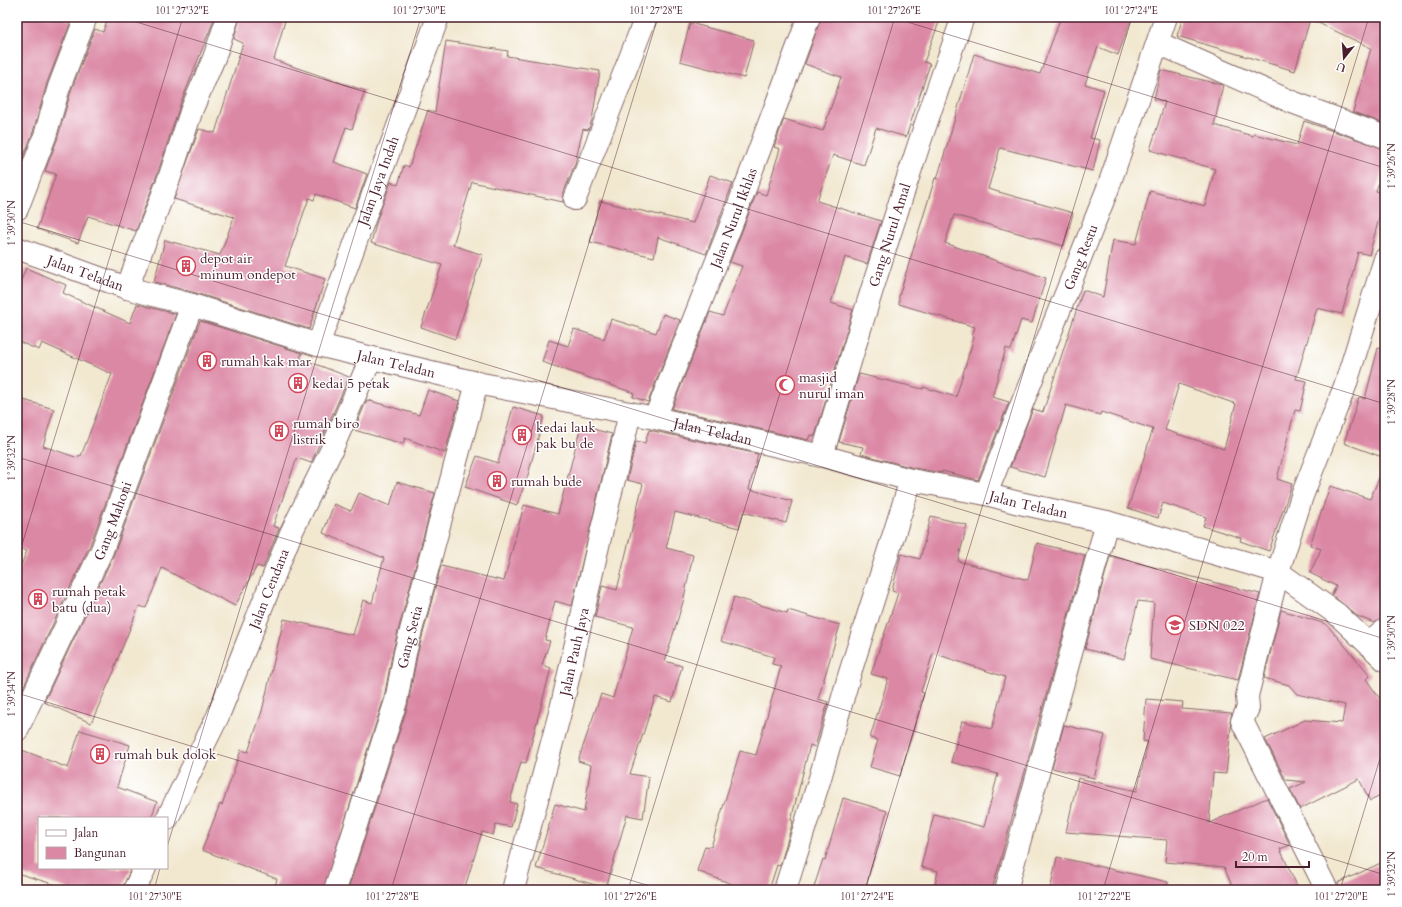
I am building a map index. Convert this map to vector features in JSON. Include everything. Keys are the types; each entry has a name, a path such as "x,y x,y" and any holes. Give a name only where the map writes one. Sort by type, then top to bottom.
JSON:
{"street":[{"path":"17,209 45,136 59,88 86,17"},
{"path":"127,288 170,176 192,109 214,58 228,17"},
{"name":"Jalan Jaya Indah","path":"318,345 438,17"},
{"path":"575,198 646,17"},
{"name":"Jalan Nurul Ikhlas","path":"655,418 735,215 810,17"},
{"name":"Gang Nurul Amal","path":"822,456 859,329 922,131 963,17"},
{"name":"Gang Restu","path":"986,494 1108,188 1166,17"},
{"path":"1158,43 1292,102 1385,137"},
{"name":"Jalan Teladan","path":"19,254 127,288 192,305 318,345 477,383 655,418 822,456 911,480 986,494 1015,502 1107,522 1278,572 1337,614 1377,637 1385,660"},
{"path":"1327,890 1242,721 1248,708 1247,696 1278,572 1302,496 1345,386 1385,259"},
{"name":"Gang Mahoni","path":"17,730 102,550 192,305"},
{"name":"Jalan Cendana","path":"168,818 218,716 291,533 331,451 371,358"},
{"name":"Gang Setia","path":"335,890 396,701 405,653 477,383"},
{"name":"Jalan Pauh Jaya","path":"513,890 562,706 596,550 630,413"},
{"path":"785,890 820,778 849,676 911,480"},
{"path":"1006,890 1107,522"},
{"path":"134,890 144,869"}],"building":[{"path":"17,17 61,17 71,21 47,83 33,132 21,163 17,161"},
{"path":"108,17 215,17 180,105 158,172 136,231 88,216 78,243 37,229 56,174 45,171 57,140 71,91 95,29 103,32"},
{"path":"240,17 286,17 274,60 365,91 352,129 346,127 334,162 367,174 355,208 316,194 314,200 309,198 285,266 325,279 309,329 196,293 154,282 165,240 220,255 234,217 174,199 199,129 215,133 243,43 234,39"},
{"path":"821,17 941,17 924,62 930,64 906,137 876,128 864,165 833,155 817,201 881,221 867,264 845,257 831,303 853,310 815,436 810,435 808,440 672,409 710,312 723,316 742,266 730,262 757,192 766,195 780,149 774,147 784,119 823,131 841,77 805,64"},
{"path":"1061,17 1132,17 1118,55 1098,47 1085,84 1104,90 1090,138 1100,140 1093,171 1000,148 988,189 1073,213 1064,246 954,215 945,243 1046,278 1032,323 1021,320 1011,350 1006,348 992,397 1009,402 978,480 942,471 942,473 914,468 861,454 863,447 839,442 859,374 923,389 923,387 956,397 974,337 972,336 975,327 899,304 899,296 935,178 937,179 974,54 1040,74"},
{"path":"1183,17 1385,17 1385,124 1353,112 1371,48 1310,19 1295,71 1177,36"},
{"path":"690,23 754,40 744,78 680,61"},
{"path":"446,41 508,51 507,56 600,71 592,120 588,130 583,129 575,164 563,194 563,202 472,182 453,245 483,255 455,339 421,327 442,265 371,243 378,217 391,182 398,185 404,165 409,167 428,110 435,112"},
{"path":"1161,70 1223,85 1214,125 1253,136 1254,134 1297,145 1304,121 1385,149 1385,162 1376,191 1385,194 1385,197 1369,255 1358,252 1342,314 1317,308 1296,379 1307,381 1300,411 1295,410 1277,479 1292,484 1269,551 1240,541 1241,538 1203,526 1206,517 1163,503 1158,518 1128,508 1153,429 1101,412 1100,415 1066,405 1045,477 1010,467 1033,409 1043,412 1083,290 1103,297 1113,240 1136,244 1150,191 1205,206 1215,169 1150,150 1165,102 1154,99","holes":["1179,384 1236,404 1224,449 1165,430"]},
{"path":"710,175 733,183 706,254 658,237 654,257 590,242 600,201 693,223"},
{"path":"26,268 66,285 63,293 130,323 137,304 176,314 90,545 21,692 17,690 17,574 27,551 17,547 17,398 54,409 43,446 78,458 79,455 81,456 112,374 42,343 39,350 17,341 17,290"},
{"path":"663,314 680,320 648,402 633,397 634,393 542,362 549,340 568,346 574,329 604,339 611,319 656,333"},
{"path":"200,321 302,353 300,358 349,377 311,463 297,458 273,526 279,528 263,568 257,566 235,606 162,568 146,608 139,606 114,668 115,669 91,723 44,702 114,554"},
{"path":"1378,348 1385,349 1385,458 1344,443 1359,397 1365,399"},
{"path":"428,390 459,401 445,453 405,438 403,444 354,430 367,400 419,415"},
{"path":"513,407 544,416 528,475 517,505 465,487 477,456 498,463"},
{"path":"581,426 612,434 572,606 555,601 545,640 550,641 542,665 551,668 526,763 521,762 510,802 517,804 511,827 496,824 493,835 482,832 464,890 348,890 408,705 417,656 441,566 504,581 524,505 558,514"},
{"path":"649,430 758,454 749,489 792,501 786,523 743,512 739,528 675,512 666,548 693,555 683,602 665,661 682,666 672,702 655,697 630,774 649,777 643,818 627,815 606,888 536,868 555,804 584,812 591,765 578,761 601,694 613,698 633,627 595,617 602,586 617,590 643,484 627,480 636,441 645,443"},
{"path":"1385,465 1385,618 1374,623 1357,616 1332,595 1336,586 1310,573 1321,549 1310,545 1330,486 1370,499"},
{"path":"397,482 435,493 393,650 384,698 323,890 274,890 277,879 202,850 220,804 222,805 241,750 248,752 262,711 284,619 353,635 363,600 372,603 384,558 323,533 334,504 351,511 359,493 390,506"},
{"path":"931,516 967,525 958,561 1028,580 1037,543 1085,555 992,890 934,890 938,871 921,867 934,814 984,827 998,774 951,762 962,721 992,729 1005,677 933,653 921,692 924,693 900,776 870,767 878,740 870,738 888,679 871,674 898,593 892,591 901,554 920,559"},
{"name":"SDN 022","path":"1110,556 1260,594 1238,680 1150,659 1154,603 1138,601 1124,659 1085,649"},
{"path":"734,597 787,613 788,610 840,625 818,699 828,702 815,747 810,745 791,820 793,821 780,866 777,865 769,890 730,890 732,884 697,871 705,846 711,847 740,751 756,755 781,666 772,664 774,657 721,641"},
{"path":"1281,610 1326,624 1370,675 1366,679 1385,706 1385,794 1370,801 1359,779 1300,809 1290,789 1306,782 1286,780 1265,739 1305,720 1342,723 1345,705 1297,694 1289,685 1264,678"},
{"path":"1146,699 1183,702 1182,709 1232,713 1230,721 1231,727 1226,774 1213,773 1209,823 1267,798 1290,845 1280,849 1299,890 1234,890 1224,867 1165,862 1167,840 1066,832 1078,778 1137,791 1148,742 1143,741"},
{"path":"1064,725 1105,735 1094,778 1052,768"},
{"path":"80,730 130,745 117,787 157,802 151,817 38,817 38,869 131,869 122,890 72,890 17,873 17,748 68,768"},
{"path":"843,798 887,811 865,890 813,890 823,859 825,860"},
{"path":"1057,857 1168,882 1167,890 1050,890"},
{"path":"1385,861 1385,890 1339,890 1338,883"}],"place":[{"name":"depot air minum ondepot","path":"186,266"},
{"name":"rumah kak mar","path":"207,361"},
{"name":"kedai 5 petak","path":"298,383"},
{"name":"masjid nurul iman","path":"785,385"},
{"name":"rumah biro listrik","path":"279,431"},
{"name":"kedai lauk pak bu de","path":"522,435"},
{"name":"rumah bude","path":"497,481"},
{"name":"rumah petak batu (dua)","path":"38,599"},
{"name":"SDN 022","path":"1175,625"},
{"name":"rumah buk dolok","path":"100,754"}]}
